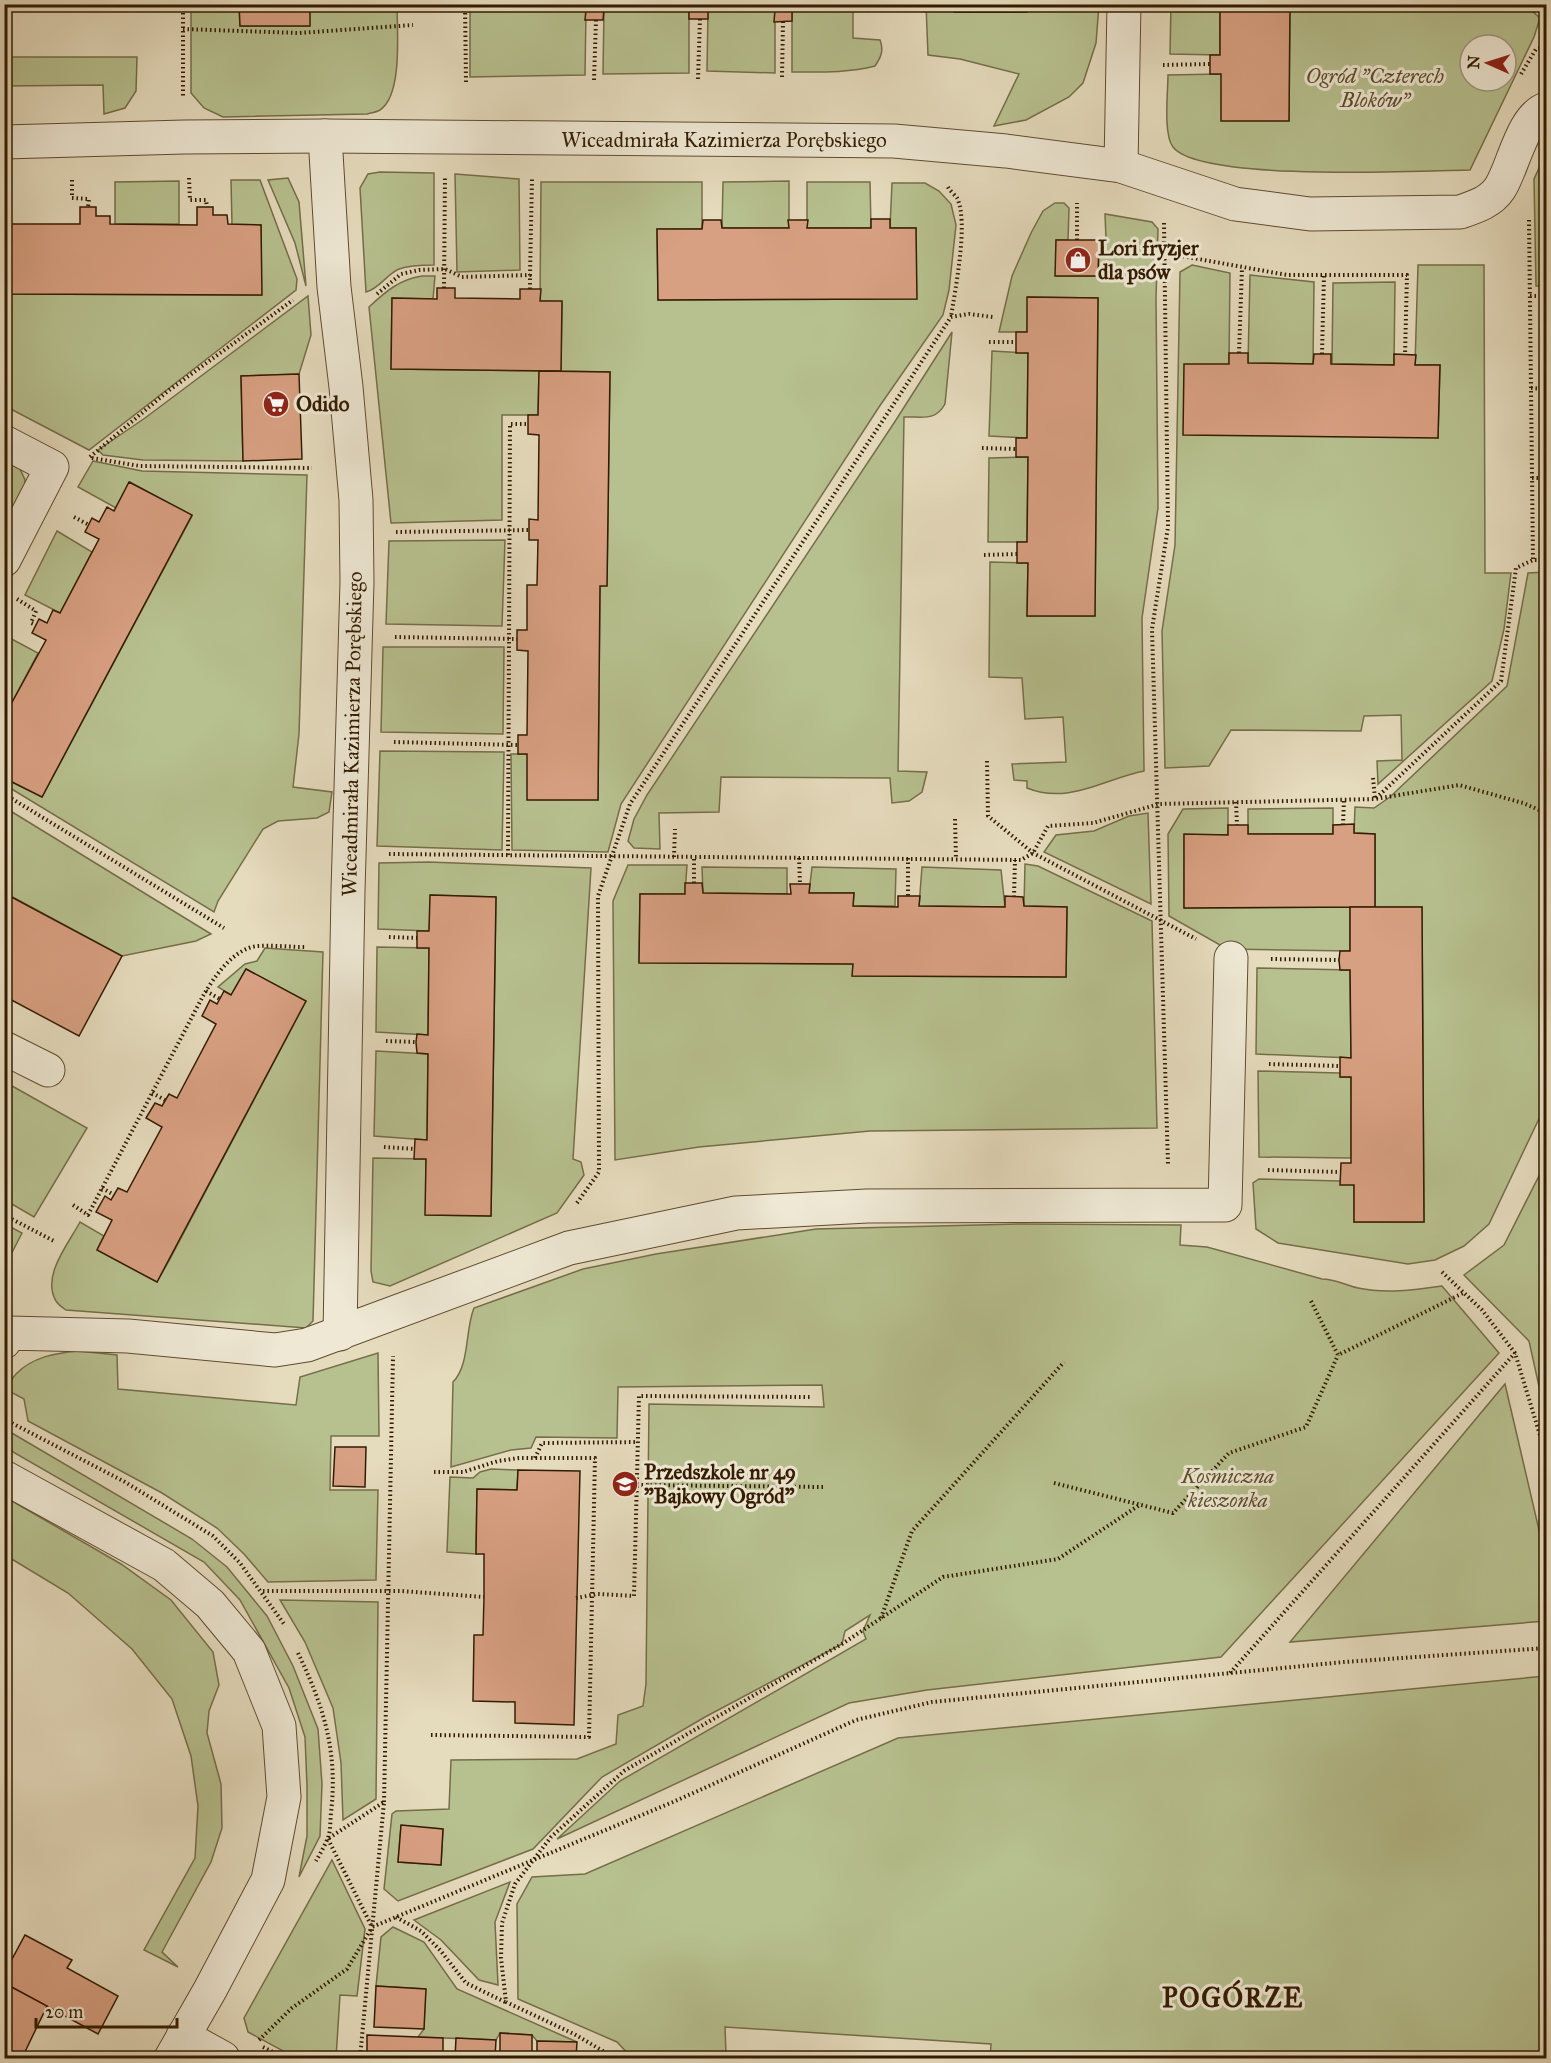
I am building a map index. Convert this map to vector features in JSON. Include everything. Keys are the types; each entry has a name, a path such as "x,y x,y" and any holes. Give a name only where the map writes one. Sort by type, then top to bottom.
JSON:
{"street":[{"path":"1121,166 1124,4"},
{"name":"Wiceadmirała Kazimierza Porębskiego","path":"4,142 325,136 894,141 1006,151 1121,166 1235,204 1310,214 1460,212 1481,205 1499,189 1525,131 1541,111 1546,109"},
{"name":"Wiceadmirała Kazimierza Porębskiego","path":"325,136 333,286 346,387 356,500 357,582 340,1334"},
{"path":"4,442 52,467 4,560"},
{"path":"4,1342 9,1333 128,1336 275,1350 307,1345 569,1248 736,1213 867,1206 1225,1205 1231,958"},
{"path":"4,1048 48,1070"},
{"path":"4,1477 164,1565 210,1604 249,1652 279,1726 284,1797 268,1880 177,2047 223,2058"}],"path":[{"path":"183,4 184,137"},
{"path":"465,4 466,82"},
{"path":"1534,4 1546,16"},
{"path":"698,78 700,19"},
{"path":"594,80 596,20"},
{"path":"782,77 783,22"},
{"path":"183,29 299,33 413,25"},
{"path":"1159,65 1210,64"},
{"path":"444,288 446,170"},
{"path":"189,171 190,200 206,200 207,207"},
{"path":"530,289 532,172"},
{"path":"72,173 72,198 88,199 88,207"},
{"path":"1164,181 1168,527 1152,629 1159,804 1168,1205"},
{"path":"575,1207 599,1172 598,896 614,856 630,804 951,318 962,218 957,199 947,186 939,182"},
{"path":"1077,199 1077,240"},
{"path":"1529,213 1533,560"},
{"path":"1165,254 1287,275 1407,275 1405,354"},
{"path":"1239,353 1242,268"},
{"path":"353,466 211,468 141,466 88,458 168,391 302,293 360,283 362,298 378,294 401,274 419,270 445,269 462,277 530,275"},
{"path":"1322,354 1324,275"},
{"path":"1530,296 1546,296"},
{"path":"951,318 969,314 993,317"},
{"path":"989,342 1016,342"},
{"path":"1531,388 1546,389"},
{"path":"508,855 510,424 529,424"},
{"path":"982,448 1016,449"},
{"path":"310,456 311,468"},
{"path":"1532,478 1546,478"},
{"path":"395,532 529,530"},
{"path":"984,555 1017,554"},
{"path":"1375,799 1501,681 1516,568 1533,560 1546,560"},
{"path":"14,597 36,611 31,623 36,625"},
{"path":"391,637 518,639"},
{"path":"386,742 517,745"},
{"path":"987,761 988,816 1033,853 1231,958 1340,960"},
{"path":"1372,778 1375,799"},
{"path":"381,854 1022,860 1033,853 1047,826 1093,823 1159,804 1375,799 1458,785 1523,803 1546,813"},
{"path":"4,794 224,928"},
{"path":"1343,825 1344,799"},
{"path":"1236,802 1237,825"},
{"path":"955,819 956,859"},
{"path":"674,857 675,829"},
{"path":"694,857 694,883"},
{"path":"800,858 800,884"},
{"path":"908,858 908,896"},
{"path":"1014,897 1015,860"},
{"path":"387,937 417,938"},
{"path":"73,1205 88,1215 217,973 239,954 255,946 347,948"},
{"path":"206,991 220,999"},
{"path":"377,1041 416,1042"},
{"path":"1261,1064 1340,1066"},
{"path":"152,1093 165,1100"},
{"path":"375,1147 415,1149"},
{"path":"1261,1170 1340,1172"},
{"path":"102,1188 114,1195"},
{"path":"4,1215 54,1241"},
{"path":"1442,1272 1482,1310 1515,1353 1546,1455"},
{"path":"1054,1484 1173,1512 1229,1453 1306,1427 1338,1355 1463,1293"},
{"path":"1311,1301 1338,1355"},
{"path":"1229,1673 1515,1353"},
{"path":"880,1619 912,1531 1064,1362"},
{"path":"576,1598 598,1594 634,1596 639,1396 811,1397"},
{"path":"535,1458 542,1443 638,1442"},
{"path":"431,1735 589,1737 595,1458 535,1458 498,1461 463,1472 434,1472"},
{"path":"637,1485 823,1487"},
{"path":"506,2002 501,1958 502,1923 515,1884 551,1836 624,1772 794,1673 943,1577 1058,1559 1141,1504"},
{"path":"262,1591 401,1591 484,1597"},
{"path":"256,2043 292,2008 346,1969 372,1927 673,1802 856,1720 932,1702 1344,1662 1546,1648"},
{"path":"360,2058 384,1802 328,1839 372,1927"},
{"path":"396,1917 422,1931 466,1983 574,2034 615,2058"}],"green space":[{"path":"541,4 541,9 586,10 585,75 470,77 470,5"},
{"path":"191,5 239,5 240,26 309,26 310,5 397,5 397,61 392,91 387,102 380,110 367,114 223,117 204,108 191,93"},
{"path":"839,5 853,5 853,38 880,40 881,54 875,66 844,71 792,72 792,10 839,10"},
{"path":"926,5 955,5 955,12 1026,12 1027,5 1099,5 1096,43 1083,83 1069,97 1026,120 994,126 1019,74 960,59 928,55"},
{"path":"1171,5 1220,5 1220,55 1170,54"},
{"name":"Ogród \"Czterech Bloków\"","path":"1290,5 1525,5 1540,18 1534,37 1518,70 1518,33 1458,33 1458,93 1507,93 1470,170 1313,172 1266,170 1224,166 1192,158 1173,147 1170,141 1167,123 1168,75 1221,74 1289,120"},
{"path":"604,9 689,10 689,73 603,74"},
{"path":"708,10 775,10 775,73 707,71"},
{"path":"5,57 137,57 136,91 125,108 104,114 103,85 5,86"},
{"path":"1546,153 1546,286 1536,286 1534,179"},
{"path":"380,172 434,173 434,265 399,269 375,288 366,292 360,188 368,174"},
{"path":"455,174 519,179 520,270 457,272"},
{"path":"288,178 299,202 306,286 295,243 268,180"},
{"path":"231,180 260,180 297,279 296,290 89,450 5,406 4,294 261,295 261,225 232,225"},
{"path":"179,181 179,224 115,224 115,182"},
{"path":"789,181 789,228 722,228 723,182"},
{"path":"541,182 702,182 702,229 657,229 658,300 916,299 916,228 890,228 892,183 925,183 939,191 951,204 956,225 949,290 943,315 879,407 621,804 608,852 512,850 511,754 527,754 598,800 600,586 607,585 610,372 561,371 562,302 540,301"},
{"path":"807,182 870,182 871,228 807,228"},
{"path":"1055,203 1064,203 1069,208 1068,240 1056,240 1056,276 1098,276 1099,240 1106,239 1105,214 1152,222 1158,229 1156,299 1158,508 1142,618 1144,771 1086,789 1057,794 1027,788 1027,781 1014,780 1012,764 1066,762 1063,717 1025,719 1022,678 989,677 990,562 1028,563 1027,616 1095,616 1098,298 1028,297 1027,332 999,332 1012,276 1043,211"},
{"path":"1192,265 1230,273 1229,364 1438,438 1440,365 1415,365 1418,265 1484,265 1485,573 1511,573 1504,629 1492,681 1378,784 1377,761 1402,760 1401,715 1364,716 1361,731 1231,730 1209,766 1165,768 1162,631 1175,545 1180,272"},
{"path":"1250,275 1314,282 1313,364 1248,363"},
{"path":"422,276 435,276 433,299 392,298 391,369 539,371 538,415 502,415 502,520 391,523 369,307 400,283"},
{"path":"1395,282 1394,365 1332,364 1333,283"},
{"path":"308,296 311,335 299,374 241,376 243,461 143,460 103,455 98,450 145,418"},
{"path":"952,332 945,404 932,416 904,417 898,771 927,772 922,792 909,801 892,803 890,778 721,777 719,812 659,813 660,849 634,848 628,841 634,819 647,795"},
{"path":"992,351 1028,353 1027,438 989,436"},
{"path":"5,452 16,460 25,480 24,506 5,539"},
{"path":"1028,457 1027,542 988,542 989,458"},
{"path":"93,461 142,471 307,475 299,734 293,787 332,792 329,812 317,818 278,821 263,829 218,901 214,912 5,785 4,778 42,797 192,516 130,482 116,508 78,487"},
{"path":"57,531 92,552 60,613 25,595"},
{"path":"505,540 502,626 386,624 389,541"},
{"path":"1546,572 1546,1104 1489,1224 1464,1246 1435,1260 1408,1264 1278,1243 1256,1229 1253,1183 1259,1179 1340,1181 1354,1185 1354,1222 1424,1222 1422,907 1375,907 1375,834 1354,833 1355,807 1374,808 1390,797 1507,686 1528,573"},
{"path":"4,635 38,653 10,706 5,702"},
{"path":"383,647 504,647 503,734 381,732"},
{"path":"380,751 504,752 502,850 377,846"},
{"path":"4,807 211,934 196,941 122,956 5,893"},
{"path":"1228,808 1228,835 1184,835 1184,908 1350,907 1350,951 1227,949 1169,916 1168,834 1183,809"},
{"path":"1333,808 1333,834 1248,834 1248,809"},
{"path":"1148,813 1151,904 1044,852 1056,835 1094,831 1129,816"},
{"path":"428,862 591,868 573,1159 581,1162 584,1175 557,1213 390,1286 373,1282 371,1271 373,1158 426,1159 426,1215 491,1216 496,897 431,895 429,931 378,929 379,863"},
{"path":"1025,864 1038,866 1152,921 1157,1128 870,1131 699,1147 615,1160 613,901 628,865 687,865 685,894 640,894 639,962 853,964 853,976 1066,977 1067,907 1024,906"},
{"path":"702,867 787,868 787,894 703,893"},
{"path":"812,867 896,869 895,906 853,906 854,893 809,893"},
{"path":"922,867 1001,870 1005,907 919,906"},
{"path":"377,947 429,948 428,1035 376,1032"},
{"path":"265,948 323,952 313,1321 306,1328 66,1310 56,1301 52,1291 52,1281 58,1260 80,1222 104,1236 97,1250 157,1282 170,1259 306,1001 246,969 231,995 218,987 245,964 257,961"},
{"path":"1257,968 1350,970 1351,1058 1256,1054"},
{"path":"376,1051 428,1054 427,1140 374,1136"},
{"path":"1258,1071 1340,1073 1341,1077 1351,1077 1351,1158 1259,1157"},
{"path":"5,1082 87,1128 34,1217 5,1200 4,1117 9,1108 5,1106"},
{"path":"1546,1162 1546,1418 1529,1341 1464,1275 1504,1245"},
{"path":"5,1224 22,1233 5,1266"},
{"name":"Kosmiczna kieszonka","path":"1021,1224 1181,1225 1180,1245 1207,1247 1358,1288 1390,1291 1442,1286 1499,1353 1221,1657 927,1690 849,1703 557,1839 620,1781 866,1639 863,1631 870,1615 845,1631 842,1644 705,1717 602,1777 533,1849 398,1901 384,1889 392,1814 396,1811 449,1809 451,1760 577,1759 616,1744 618,1715 643,1706 646,1684 649,1404 824,1407 822,1385 618,1387 617,1438 536,1437 531,1448 511,1450 451,1467 453,1382 465,1357 474,1308 583,1269 656,1254 816,1229","holes":["401,1826 443,1830 441,1865 398,1862"]},
{"path":"78,1351 117,1355 118,1389 296,1405 300,1377 378,1353 379,1436 331,1436 330,1490 378,1490 376,1580 268,1582 217,1528 162,1493 28,1421 24,1399 7,1390 13,1377 22,1368 37,1360"},
{"path":"1505,1384 1546,1560 1546,1621 1290,1642"},
{"path":"5,1429 192,1539 227,1567 267,1616 293,1666 318,1729 322,1784 320,1836 299,1877 307,1836 305,1737 289,1688 240,1600 204,1562 13,1452 5,1436"},
{"path":"491,1469 518,1470 517,1490 477,1489 476,1554 447,1552 450,1477 473,1478 480,1472"},
{"path":"5,1497 121,1564 171,1600 213,1652 219,1685 209,1711 207,1733 221,1784 222,1828 211,1862 162,1952 178,1967 144,1950 195,1858 198,1806 191,1756 172,1699 132,1649 68,1593 5,1555"},
{"path":"280,1600 378,1602 376,1799 343,1820 341,1763 333,1708 305,1642"},
{"path":"1546,1676 1546,2058 990,2058 991,2044 725,2027 726,2054 681,2058 632,2058 617,2042 518,1999 517,1904 532,1877 585,1874 898,1738"},
{"path":"332,1860 365,1929 357,1996 340,1995 336,2058 296,2058 248,2032 244,2018"},
{"path":"510,1882 495,1922 498,1985 479,1980 441,1940 414,1920"},
{"path":"393,1927 424,1942 457,1989 577,2042 537,2041 532,2035 500,2033 496,2040 418,2037 424,2029 425,1989 376,1986 381,1937"}],"building":[{"path":"239,4 310,4 310,26 240,26"},
{"path":"541,4 839,4 839,10 792,10 792,21 774,22 775,10 708,10 708,19 689,19 689,10 604,9 603,20 585,20 586,10 541,9"},
{"path":"955,4 1027,4 1027,12 954,12"},
{"path":"1220,4 1290,4 1289,121 1221,121 1221,74 1210,74 1210,55 1220,55"},
{"path":"80,207 96,207 96,216 110,216 110,224 197,225 197,207 213,207 213,215 227,215 228,224 261,225 262,295 4,294 4,224 80,224"},
{"path":"871,219 890,219 890,228 916,228 917,299 658,300 657,229 702,229 703,220 721,220 722,228 789,228 788,220 808,220 807,228 871,228"},
{"path":"1056,240 1099,240 1098,276 1055,276"},
{"path":"437,288 455,288 455,298 520,299 520,289 541,289 540,301 562,301 561,371 391,369 392,298 437,299"},
{"path":"1027,297 1098,298 1095,616 1027,616 1028,563 1017,563 1017,542 1027,542 1028,457 1016,457 1016,438 1027,438 1028,353 1016,353 1016,332 1027,332"},
{"path":"1229,353 1248,353 1248,363 1313,364 1314,354 1331,354 1331,364 1394,365 1394,354 1416,355 1415,365 1440,365 1438,438 1183,435 1184,364 1229,364"},
{"path":"539,371 610,372 607,586 600,586 598,800 527,800 527,754 518,754 518,735 527,735 528,651 517,650 517,630 527,630 527,585 537,585 538,540 529,540 529,519 538,520 539,435 528,434 528,415 538,415"},
{"path":"299,374 302,459 243,461 241,376"},
{"path":"129,482 192,515 42,797 4,778 4,702 10,706 46,640 32,633 39,619 47,623 53,610 60,613 99,539 85,532 92,518 99,522 107,507 114,511"},
{"path":"1354,824 1354,833 1375,834 1375,907 1184,908 1184,834 1228,835 1228,825 1248,825 1248,834 1333,834 1333,825"},
{"path":"685,883 702,883 703,893 787,894 791,894 790,884 810,884 809,893 854,893 853,906 898,907 898,896 920,896 919,906 1005,907 1005,896 1023,897 1024,906 1067,907 1066,977 852,976 853,964 639,963 640,894 685,894"},
{"path":"4,893 122,956 79,1036 4,996"},
{"path":"430,895 496,897 491,1216 425,1215 426,1159 414,1159 415,1139 427,1140 428,1054 417,1053 416,1042 417,1034 428,1035 429,948 417,948 417,931 429,931"},
{"path":"1350,907 1422,907 1424,1222 1354,1222 1354,1185 1340,1185 1341,1163 1351,1163 1351,1077 1340,1077 1340,1057 1351,1058 1350,970 1340,970 1339,960 1340,951 1350,951"},
{"path":"246,969 306,1001 157,1282 97,1250 112,1220 96,1212 105,1196 111,1200 118,1188 127,1192 162,1127 146,1118 155,1103 162,1106 169,1094 177,1098 216,1024 202,1016 210,1000 217,1004 224,991 231,995"},
{"path":"335,1447 366,1447 365,1487 333,1486"},
{"path":"518,1470 580,1471 574,1725 515,1723 515,1702 473,1701 474,1635 483,1635 484,1597 484,1554 476,1554 477,1489 517,1490"},
{"path":"401,1825 443,1829 441,1865 398,1862"},
{"path":"25,1935 72,1960 67,1968 118,1996 98,2034 4,1983 4,1974"},
{"path":"4,1983 47,2006 22,2058 4,2058"},
{"path":"376,1986 426,1989 424,2029 374,2027"},
{"path":"500,2033 532,2035 532,2058 500,2058"},
{"path":"367,2035 443,2038 443,2058 367,2058"},
{"path":"456,2038 496,2040 495,2058 455,2058"},
{"path":"537,2041 577,2042 576,2058 537,2058"}],"place":[{"name":"Lori fryzjer dla psów","path":"1078,260"},
{"name":"Odido","path":"276,404"},
{"name":"Przedszkole nr 49 \"Bajkowy Ogród\"","path":"625,1484"}],"district":[{"name":"POGÓRZE","path":"1233,1998"}]}
